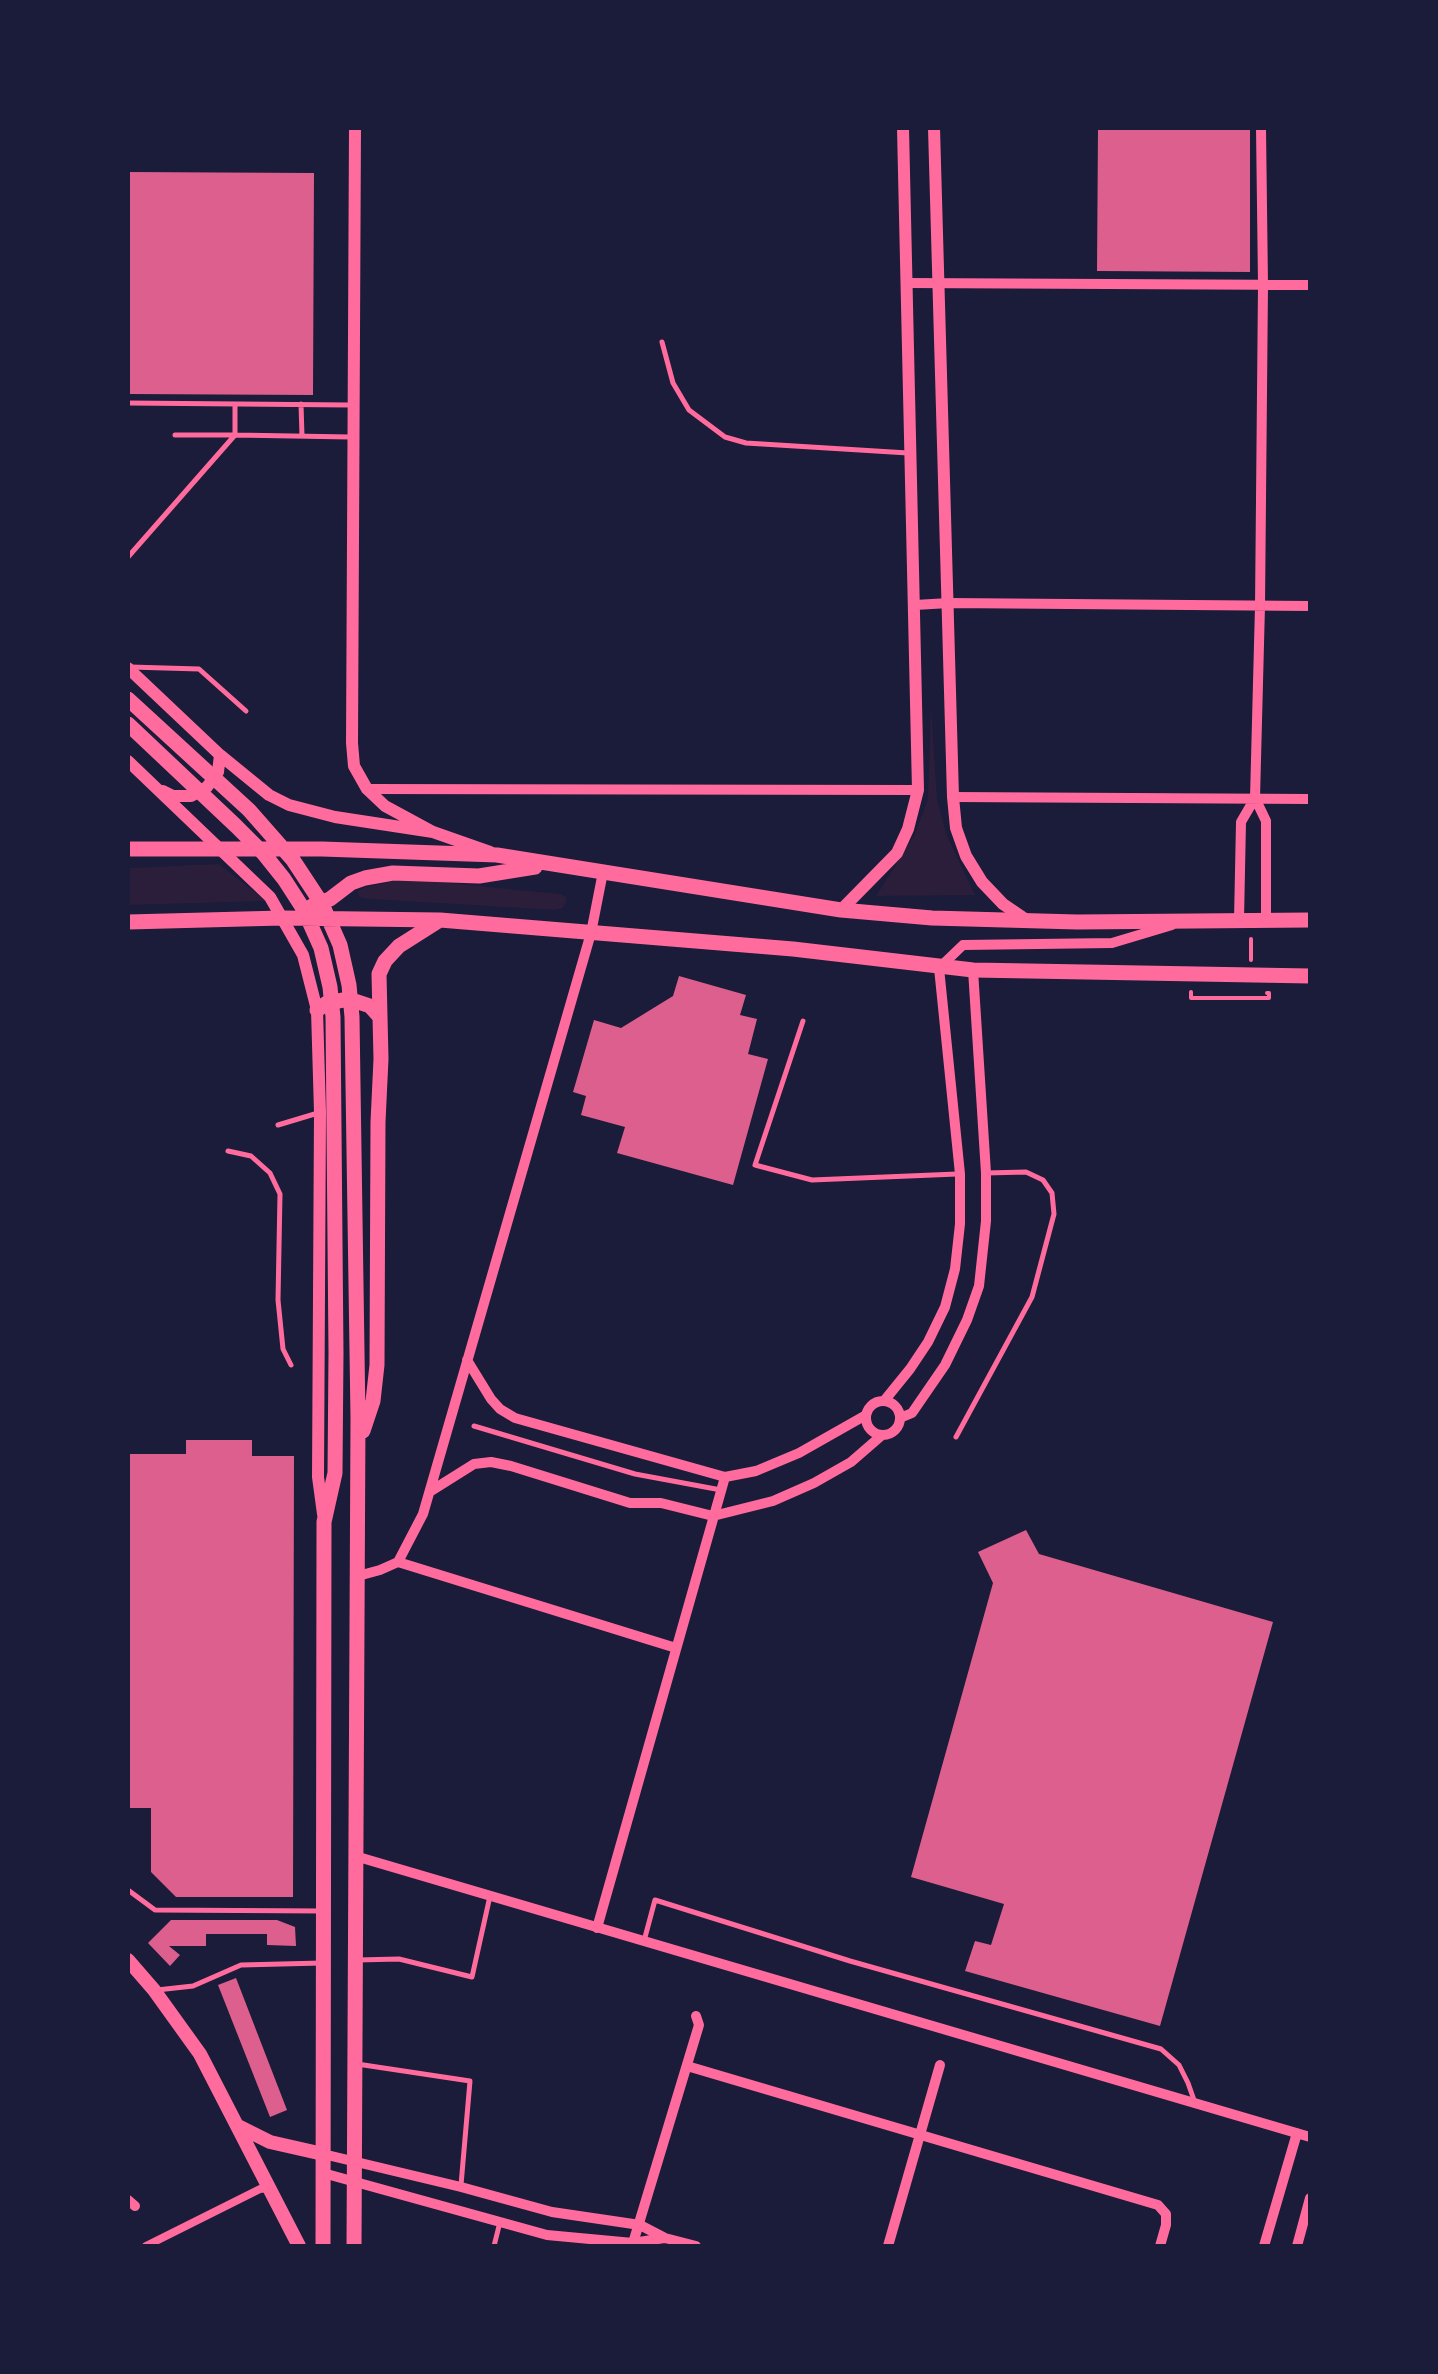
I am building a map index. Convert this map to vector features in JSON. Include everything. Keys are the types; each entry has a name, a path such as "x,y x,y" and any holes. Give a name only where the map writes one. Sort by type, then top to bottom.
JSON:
{"main road":[{"path":"128,699 272,834 293,860 322,904 340,945 349,985 358,1350 354,2246"},
{"path":"128,724 264,854 304,910 321,948 330,987 336,1354 335,1473 324,1522 323,2246"},
{"path":"128,849 322,849 497,855 841,910 932,918 1310,920"},
{"path":"282,918 330,899 365,878 393,873 479,876 548,864"},
{"path":"128,922 282,918 440,920 794,949 939,968 1310,976"},
{"path":"357,1449 372,1401 377,1365 379,974 398,946 440,920"},
{"path":"317,1010 327,1003 349,999 370,1006 379,1016"},
{"path":"320,1053 328,1063 349,1072 370,1068 381,1059"},
{"path":"128,1960 200,2054 300,2246"},
{"path":"237,2126 270,2142 323,2154"}],"street":[{"path":"356,128 354,766 367,789 384,806 433,832 497,855"},
{"path":"841,910 897,852 908,830 918,790 903,128"},
{"path":"934,128 956,828 966,856 982,882 1002,904 1028,921"},
{"path":"1261,128 1263,285 1255,798 1266,822 1266,920"},
{"path":"907,283 1310,285"},
{"path":"915,606 1310,606"},
{"path":"128,668 269,795 335,817 433,832"},
{"path":"157,787 173,796 191,796 207,787 218,772 220,754"},
{"path":"128,761 270,896 302,956 317,1010 318,1476 324,1522"},
{"path":"367,789 918,790"},
{"path":"953,797 1310,799"},
{"path":"1239,920 1241,822 1255,798"},
{"path":"358,1576 398,1562 423,1514 591,933 603,872"},
{"path":"884,1401 919,1356 945,1308 955,1269 960,1174 939,968 963,945 1112,943 1183,921"},
{"path":"900,1418 912,1412 945,1365 978,1286 986,1221 986,1174 973,970"},
{"path":"960,1174 986,1174"},
{"path":"430,1491 474,1464 491,1462 630,1502 661,1502 713,1516 773,1501 814,1483 896,1430 900,1418 896,1406 884,1401 874,1403 866,1415 799,1454 756,1471 726,1476 515,1418 491,1399 467,1360"},
{"path":"866,1415 867,1426 882,1436"},
{"path":"598,1928 726,1476"},
{"path":"398,1562 676,1648"},
{"path":"355,1856 1310,2137"},
{"path":"633,2243 699,2025 696,2016"},
{"path":"888,2246 940,2065"},
{"path":"687,2066 1158,2205 1166,2214 1160,2246"},
{"path":"1264,2246 1298,2133"},
{"path":"323,2154 552,2212 640,2224 665,2238 696,2246"},
{"path":"323,2174 547,2235 633,2243 665,2238"},
{"path":"146,2246 269,2188"},
{"path":"1297,2246 1310,2198"}],"lane":[{"path":"662,342 673,383 689,410 724,437 746,443 911,453"},
{"path":"128,403 354,405"},
{"path":"128,557 234,435 236,404"},
{"path":"300,404 302,436"},
{"path":"175,435 354,437"},
{"path":"128,668 199,669 246,711"},
{"path":"803,1021 755,1165 812,1180 960,1174"},
{"path":"278,1125 320,1112"},
{"path":"228,1150 251,1156 270,1173 280,1194 280,1327 290,1365"},
{"path":"956,1437 1032,1298 1054,1214 1052,1193 1043,1180 1026,1172 986,1174"},
{"path":"474,1426 635,1474 721,1490"},
{"path":"128,1890 155,1910 325,1912"},
{"path":"354,1960 399,1959 472,1977 490,1896"},
{"path":"644,1941 655,1900 850,1961 1162,2049 1179,2066 1194,2103"},
{"path":"154,1990 194,1986 241,1965 324,1963"},
{"path":"354,2064 470,2081 461,2187"},
{"path":"494,2246 500,2222"}],"path":[{"path":"1251,933 1251,973"},
{"path":"1191,998 1268,998 1269,993"}],"shaded area":[{"path":"931,705 937,799 947,836 975,895 876,896 914,836 928,799"},
{"path":"219,864 266,901 128,905 128,868"},
{"path":"406,879 560,894 566,902 563,908 555,910 371,899 358,894 365,887"}],"building":[{"path":"1098,128 1250,128 1250,272 1097,271"},
{"path":"128,172 314,173 313,395 128,394"},
{"path":"679,976 746,995 740,1015 757,1019 748,1054 768,1059 733,1185 617,1153 625,1127 581,1115 586,1096 573,1092 594,1020 621,1028 673,996"},
{"path":"186,1440 252,1440 252,1456 294,1456 293,1897 176,1897 151,1872 151,1808 128,1808 128,1454 186,1454"},
{"path":"1026,1530 1039,1554 1273,1622 1160,2026 965,1971 975,1941 991,1945 1004,1904 911,1877 993,1583 978,1552"},
{"path":"171,1920 277,1920 295,1927 296,1946 267,1945 267,1934 206,1934 206,1946 169,1946 180,1955 170,1966 148,1943"},
{"path":"236,1978 287,2110 270,2117 218,1985"}]}
